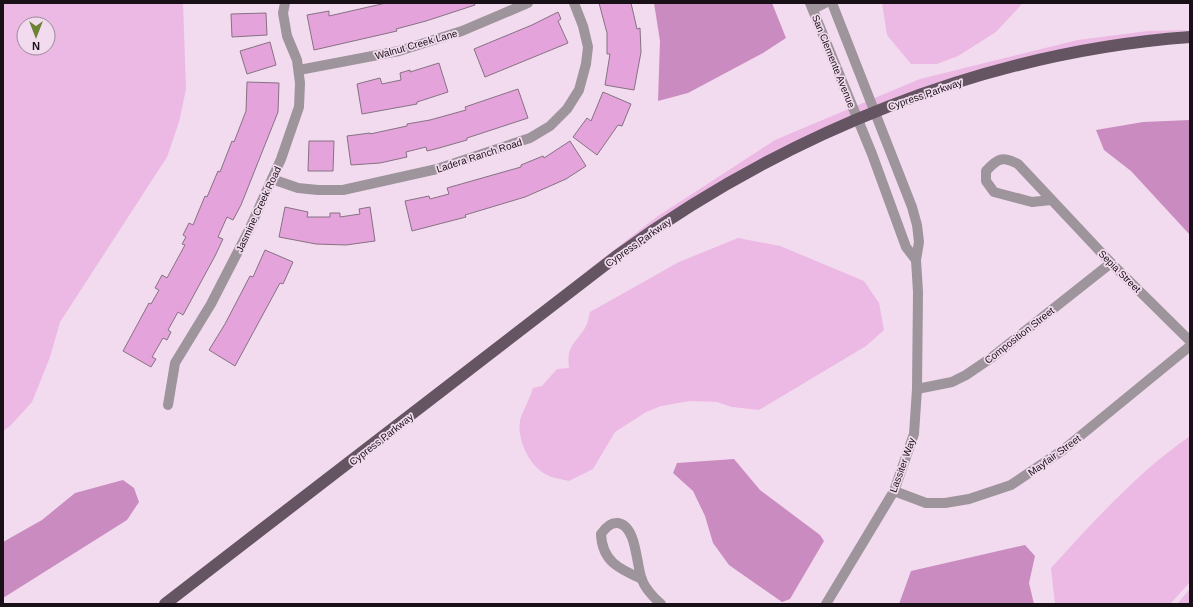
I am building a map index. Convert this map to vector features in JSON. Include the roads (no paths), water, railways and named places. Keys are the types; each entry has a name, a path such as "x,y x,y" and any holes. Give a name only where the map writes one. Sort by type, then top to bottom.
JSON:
{"main road":[{"name":"Cypress Parkway","path":"165,604 637,241 688,208 751,171 816,138 858,119 961,82 1042,60 1136,43 1190,37"}],"street":[{"name":"Jasmine Creek Road","path":"168,404 175,363 211,304 248,232 272,179 299,107 299,70 297,60 287,36 283,13 286,3"},
{"name":"Walnut Creek Lane","path":"299,70 399,51 462,31 528,3"},
{"name":"Ladera Ranch Road","path":"272,179 298,188 343,190 437,169 530,138 550,126 567,109 579,90 586,64 588,47 583,26 574,3"},
{"path":"811,6 825,3"},
{"name":"San Clemente Avenue","path":"832,3 874,113"},
{"name":"San Clemente Avenue","path":"811,6 858,119"},
{"name":"Lassiter Way","path":"826,604 894,491 914,434 917,389 918,292 916,260 919,242 917,225 912,207 874,113"},
{"path":"858,119 906,247 916,260"},
{"name":"Sepia Street","path":"1050,200 1032,202 994,192 986,182 986,171 995,160 1007,158 1018,164 1050,200 1111,263 1190,341"},
{"name":"Composition Street","path":"917,389 952,382 966,375 997,354 1111,263"},
{"name":"Mayfair Street","path":"894,491 926,503 945,503 969,499 1011,485 1063,450 1190,346"},
{"path":"642,579 623,571 607,557 601,545 601,534 606,526 615,523 623,524 630,532 642,579 648,591 661,604"}]}
